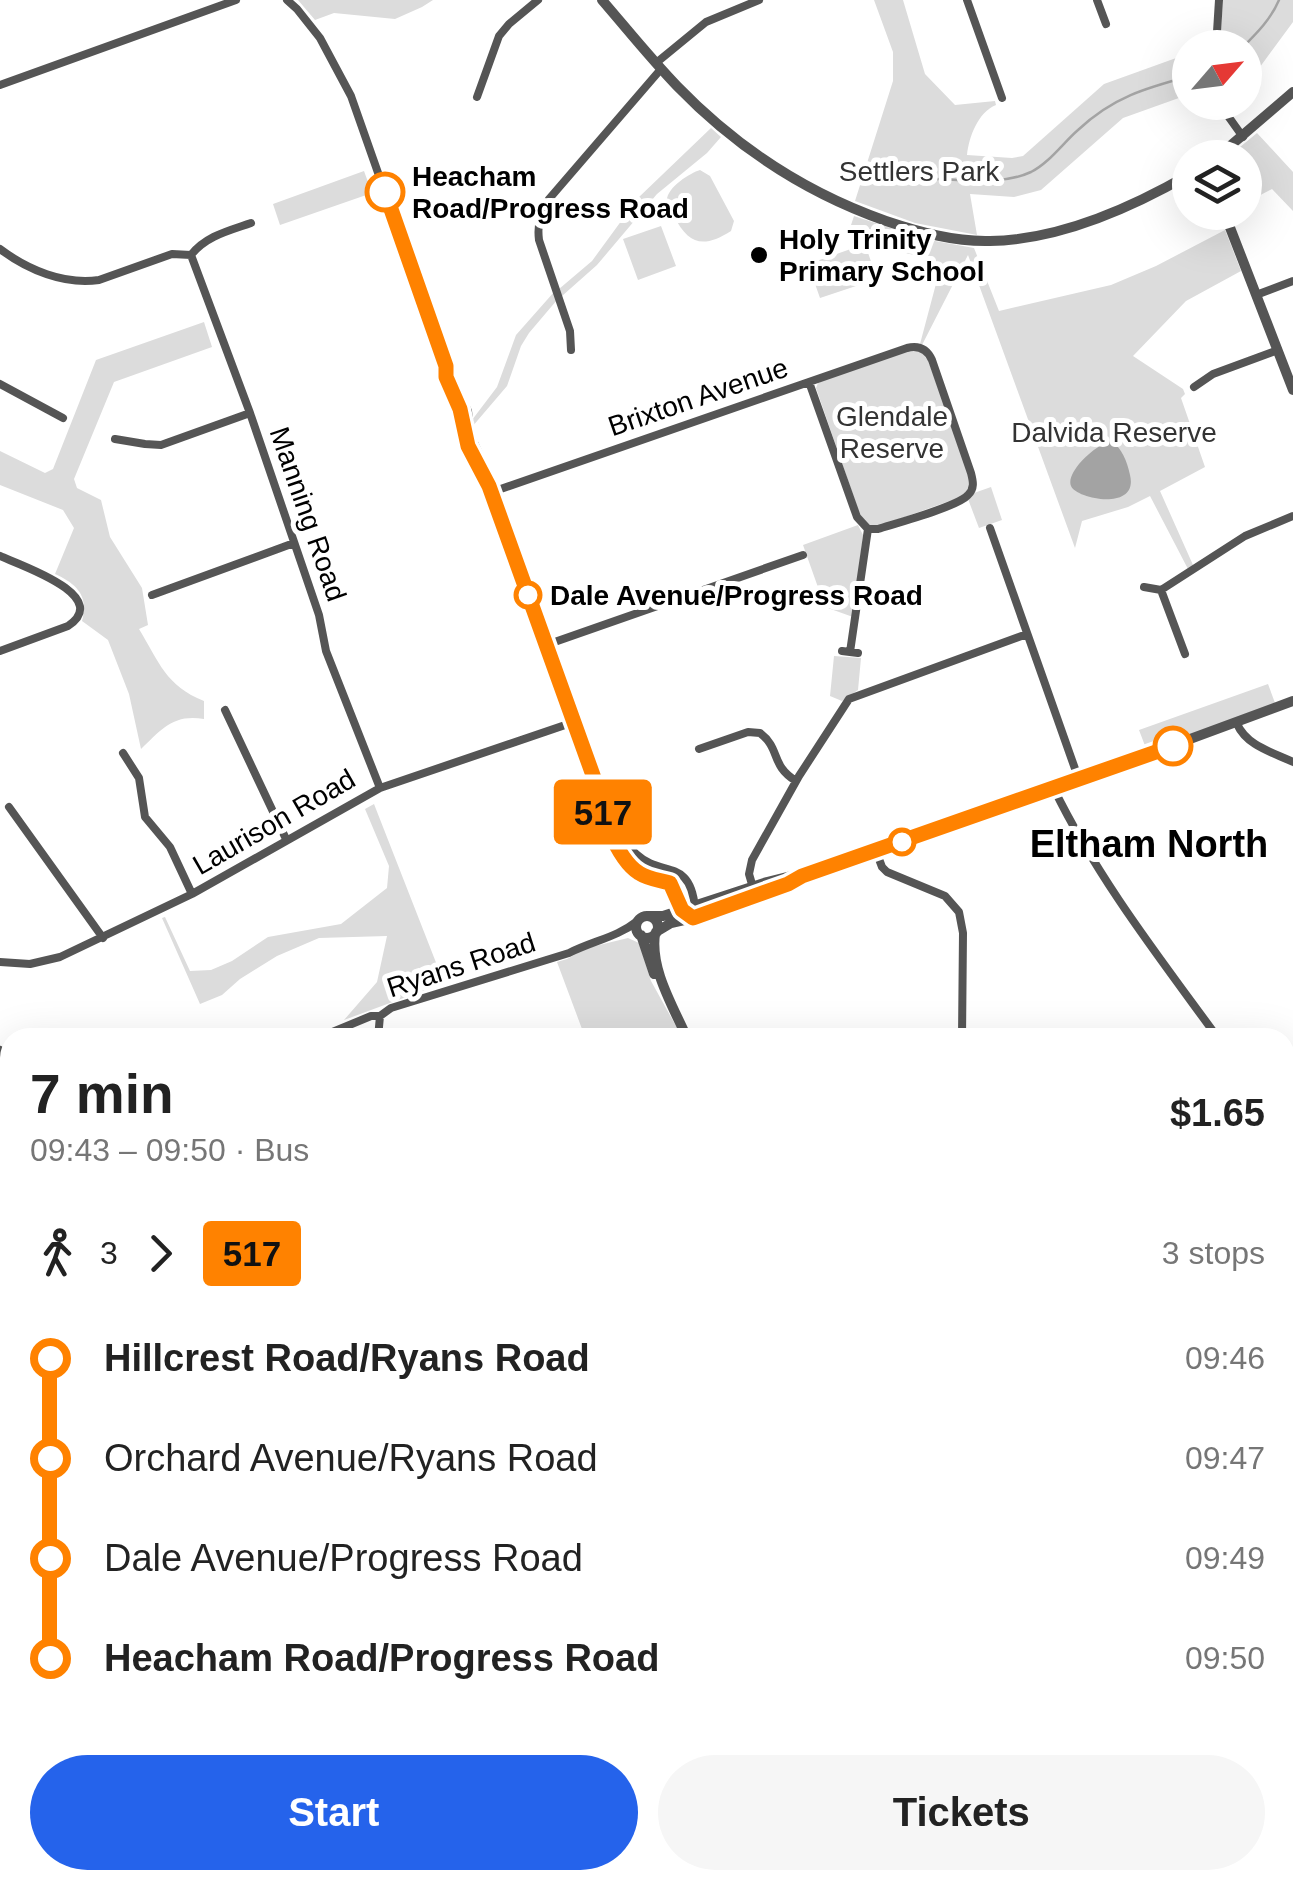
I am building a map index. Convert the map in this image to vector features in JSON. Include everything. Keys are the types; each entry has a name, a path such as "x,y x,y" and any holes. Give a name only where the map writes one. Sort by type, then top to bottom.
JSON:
{"street":[{"path":"0,84 236,0"},
{"path":"476,97 498,36 538,0"},
{"path":"602,0 692,102 736,140 793,178 906,227 953,238 1002,241 1061,229 1128,205 1172,183"},
{"path":"571,350 570,331 539,240 542,211 658,66 702,24 759,0"},
{"path":"967,0 1002,99"},
{"path":"1098,0 1106,24"},
{"path":"1217,30 1219,0"},
{"path":"293,3 328,52 350,96 446,366 468,411 471,436 486,469 616,845 624,861 646,877 670,883 682,910 693,918 696,905 682,875 644,860 632,850 594,778"},
{"path":"1238,140 1293,92"},
{"path":"1230,120 1242,137"},
{"path":"0,249 47,274 88,282 172,254 191,254 200,242 251,223"},
{"path":"1231,230 1293,390"},
{"name":"Manning Road","path":"191,254 319,615 326,651 380,788"},
{"path":"1256,295 1293,281"},
{"name":"Brixton Avenue","path":"490,489 919,347 932,360 971,472 971,491 956,502 878,530 868,529"},
{"path":"1194,388 1213,374 1278,350"},
{"path":"809,382 857,517 868,529 850,652"},
{"path":"0,384 63,418"},
{"path":"115,439 169,443 250,413"},
{"path":"1144,587 1162,590 1245,536 1293,516"},
{"path":"990,528 1078,780"},
{"path":"152,595 294,543"},
{"path":"546,645 803,555"},
{"path":"0,556 66,586 76,595 80,608 76,620 68,626 0,651"},
{"path":"1162,590 1185,654"},
{"path":"754,891 749,874 752,860 796,781 849,699 1028,634"},
{"name":"Ryans Road","path":"342,1028 619,934 644,918 788,884 1293,701"},
{"path":"224,710 286,839"},
{"name":"Laurison Road","path":"0,962 45,962 103,938 192,894 380,788 574,722"},
{"path":"1236,724 1249,741 1293,762"},
{"path":"699,749 744,733 760,733 769,740 782,772 796,781"},
{"path":"122,754 139,778 145,817 170,847 192,894"},
{"path":"1054,788 1107,884 1211,1028"},
{"path":"9,807 103,938"},
{"path":"876,851 887,872 945,896 959,912 963,933 962,1028"},
{"name":"Ryans Road","path":"656,933 670,923 693,918 754,891"},
{"path":"666,992 650,965 637,929 644,918 656,922 655,958 682,1028"},
{"path":"641,935 648,938 656,933"},
{"name":"Ryans Road","path":"619,934 641,935"},
{"path":"379,1028 380,1016"}],"green space":[{"path":"298,0 433,0 395,19 334,13 315,20"},
{"name":"Settlers Park","path":"874,0 903,0 925,74 955,105 995,101 996,105 984,113 976,126 967,155 1023,156 1104,84 1172,59 1172,100 1123,118 1041,190 1014,197 970,194 977,235 915,223 855,201 893,81 893,52"},
{"path":"1223,0 1293,0 1293,22 1262,64 1262,30 1221,30"},
{"path":"711,128 721,137 707,153 657,194 597,265 562,296 559,289 592,261 638,198"},
{"path":"1257,133 1293,172 1293,211 1272,189 1262,194 1262,140 1249,140"},
{"path":"700,170 710,176 734,221 731,231 704,242 685,233 667,201 674,186"},
{"path":"364,171 372,193 280,225 273,204"},
{"name":"Dalvida Reserve","path":"854,216 924,239 974,248 999,311 1111,285 1225,230 1241,271 1186,301 1133,356 1185,394 1181,398 1205,467 1160,491 1193,565 1188,569 1150,496 1082,521 1075,548 968,255 922,345 941,265 931,268 928,258 848,234"},
{"path":"661,226 676,266 638,280 623,239"},
{"path":"865,244 877,279 820,298 808,264"},
{"path":"554,292 557,300 521,346 507,386 472,427 472,420 497,387 516,335"},
{"path":"204,322 212,347 114,382 74,479 77,488 101,500 110,537 142,588 148,625 139,629 152,652 172,680 204,701 204,719 176,721 141,749 129,694 108,640 82,621 84,605 79,592 55,574 74,528 63,510 0,485 0,451 45,473 53,469 96,360"},
{"name":"Glendale Reserve","path":"908,350 920,351 928,360 970,485 958,498 870,526 861,518 816,388 824,380"},
{"path":"991,487 1002,520 979,528 968,499"},
{"path":"858,525 863,535 853,617 825,607 803,545"},
{"path":"834,656 861,658 858,690 842,701 830,696"},
{"path":"1268,684 1275,703 1147,751 1139,730"},
{"path":"374,804 444,983 344,1020 377,982 387,936 319,938 277,956 222,995 200,1004 162,918 165,917 190,971 211,970 232,961 268,937 341,924 387,888 389,866 365,809"},
{"path":"628,938 639,943 651,981 677,1028 582,1028 557,962 587,948"}],"shaded area":[{"path":"1111,441 1121,451 1129,470 1130,487 1125,494 1106,499 1075,491 1070,480 1077,466"}],"waterway":[{"path":"1259,30 1279,0"},
{"path":"937,179 997,180 1031,172 1104,109 1172,81"}],"bus line":[{"name":"517","path":"385,192 446,366 468,446 489,486 616,845 634,870 670,883 682,910 693,918 1173,746"}],"place":[{"name":"Heacham Road/Progress Road","path":"385,192"},
{"name":"Holy Trinity Primary School","path":"759,255"},
{"name":"Dale Avenue/Progress Road","path":"528,595"}],"district":[{"name":"Eltham North","path":"1149,844"}]}
